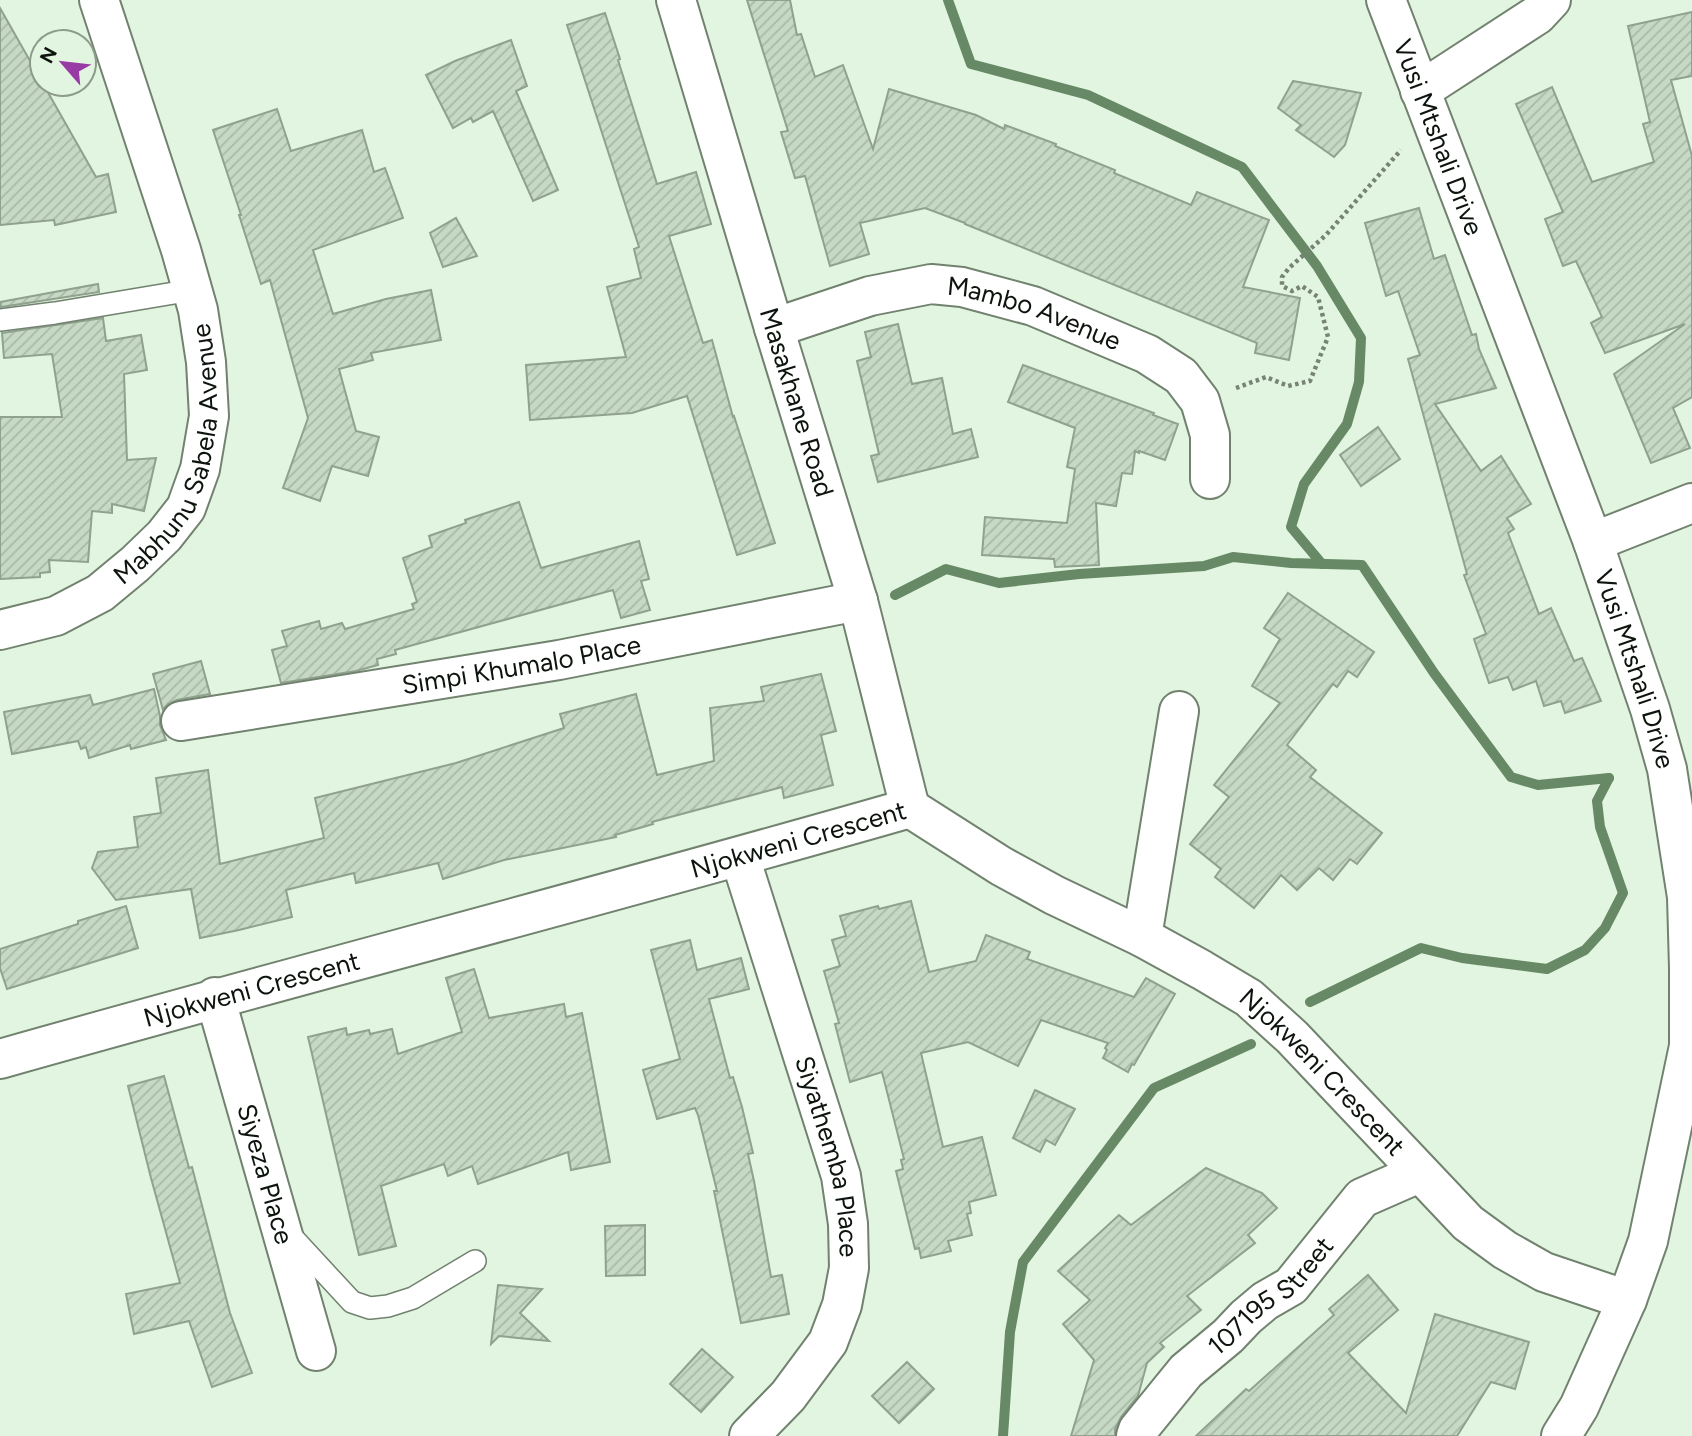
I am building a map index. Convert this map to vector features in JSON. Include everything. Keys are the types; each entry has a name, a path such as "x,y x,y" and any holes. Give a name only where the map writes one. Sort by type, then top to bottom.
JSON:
{"street":[{"name":"Mabhunu Sabela Avenue","path":"0,630 56,616 100,593 164,536 186,508 200,469 209,416 206,362 198,310 99,0"},
{"name":"Masakhane Road","path":"676,0 858,601 910,808"},
{"name":"Vusi Mtshali Drive","path":"1385,0 1593,542 1650,709 1667,769 1687,897 1690,1046 1648,1241 1627,1300 1579,1407 1561,1436"},
{"path":"1425,105 1551,0"},
{"name":"Mambo Avenue","path":"774,328 870,296 931,284 962,287 1033,306 1147,354 1181,376 1200,401 1210,435 1210,479"},
{"path":"1593,542 1692,503"},
{"name":"Simpi Khumalo Place","path":"181,721 559,660 858,601"},
{"path":"1142,937 1179,711"},
{"name":"Njokweni Crescent","path":"0,1059 910,808 1001,866 1142,937 1249,999 1292,1037 1468,1223 1505,1250 1544,1272 1627,1300"},
{"name":"Siyathemba Place","path":"740,857 841,1176 848,1224 849,1268 842,1305 828,1342 788,1396 749,1436"},
{"name":"Siyeza Place","path":"215,998 316,1351"},
{"name":"107195 Street","path":"1136,1436 1186,1371 1255,1309 1291,1286 1362,1198 1419,1173"}],"lane":[{"path":"0,320 192,290"},
{"path":"281,1226 352,1301 370,1308 388,1306 413,1298 475,1261"}],"path":[{"path":"1202,407 1238,386 1266,377 1288,386 1310,381 1328,337 1318,297 1302,286 1292,292 1282,286 1282,277 1326,235 1425,105"}],"building":[{"path":"747,0 790,0 797,35 801,34 815,77 843,65 873,149 889,89 976,115 1004,129 1005,125 1056,144 1055,146 1115,170 1114,173 1191,205 1197,192 1269,220 1243,287 1300,298 1289,360 1255,353 1257,343 925,208 860,223 869,254 830,266 805,176 795,178 781,132 788,131"},
{"path":"0,8 28,57 28,98 51,98 96,177 108,174 116,212 55,225 54,220 0,225"},
{"path":"1692,12 1692,76 1671,80 1692,156 1692,397 1673,408 1690,448 1651,463 1614,374 1685,324 1605,353 1591,323 1602,317 1576,261 1563,266 1545,219 1563,212 1516,104 1552,87 1592,182 1654,162 1643,124 1650,122 1628,26"},
{"path":"605,13 657,184 696,172 711,224 669,236 703,343 712,340 733,417 775,543 737,555 687,396 632,413 530,420 526,365 626,357 607,287 641,278 634,249 639,247 567,25"},
{"path":"511,40 527,86 516,91 558,190 533,201 493,111 473,122 471,118 453,128 426,75"},
{"path":"1293,81 1361,93 1345,145 1334,157 1296,130 1301,125 1278,108"},
{"path":"277,109 291,151 362,130 374,172 385,168 403,218 313,250 333,314 431,290 441,340 371,353 373,360 339,369 356,431 379,437 368,476 332,466 320,501 283,488 308,418 270,280 261,284 213,130"},
{"path":"1419,208 1434,259 1445,255 1472,335 1476,334 1479,349 1496,388 1435,404 1481,471 1501,456 1531,504 1507,518 1514,529 1508,533 1539,614 1551,608 1574,661 1582,658 1601,701 1565,713 1561,701 1544,706 1536,681 1513,690 1508,677 1489,683 1474,639 1486,634 1464,575 1467,574 1408,359 1420,355 1398,291 1386,296 1365,223"},
{"path":"456,218 477,256 443,267 430,233"},
{"path":"98,284 99,292 1,307 0,302"},
{"path":"103,318 106,341 141,335 147,370 124,374 127,460 156,458 144,511 112,504 112,513 92,511 88,562 49,560 50,572 40,573 40,577 0,579 0,417 62,417 52,354 4,358 2,333"},
{"path":"898,324 912,384 942,378 953,434 971,429 978,457 878,482 871,456 879,454 857,361 871,357 865,332"},
{"path":"1023,365 1178,424 1165,460 1135,451 1132,474 1122,473 1116,506 1096,503 1099,565 1055,567 1054,559 982,555 985,517 1067,523 1075,469 1067,467 1075,428 1008,402"},
{"path":"1378,427 1400,459 1361,486 1340,455"},
{"path":"519,502 541,568 639,541 649,579 641,581 650,610 621,618 613,590 395,650 396,654 377,659 378,665 281,683 272,650 287,646 282,631 319,621 321,629 342,623 345,629 414,609 412,604 417,602 403,558 432,547 429,536 466,523 465,520"},
{"path":"1288,593 1374,652 1357,677 1348,671 1337,687 1333,684 1287,745 1316,770 1310,777 1382,833 1357,864 1350,859 1333,880 1319,868 1297,890 1281,875 1254,908 1215,877 1221,869 1190,844 1229,797 1214,785 1280,703 1252,686 1280,639 1264,628"},
{"path":"201,661 210,694 177,700 163,710 153,674"},
{"path":"821,674 836,731 821,735 833,785 784,798 782,787 652,822 653,824 615,835 616,837 504,860 443,879 438,863 356,883 354,873 286,890 292,917 200,938 191,889 116,900 92,868 98,852 138,847 134,817 161,813 156,778 208,770 220,864 324,838 315,798 456,763 564,728 560,714 636,694 657,775 714,761 710,708 764,701 761,687"},
{"path":"154,689 160,725 166,740 131,749 130,745 89,758 86,747 81,749 78,741 12,754 4,712 90,695 93,705"},
{"path":"911,901 929,972 976,961 986,935 1030,952 1027,959 1134,997 1146,978 1175,994 1128,1072 1103,1058 1108,1043 1041,1020 1018,1066 968,1042 921,1053 943,1147 982,1137 996,1195 969,1202 971,1213 967,1214 972,1235 948,1241 951,1251 921,1258 919,1248 915,1249 896,1171 903,1169 901,1160 904,1159 882,1072 850,1082 835,1024 839,1023 824,971 840,966 832,940 846,936 840,916"},
{"path":"126,906 138,948 7,989 0,968 0,949"},
{"path":"690,940 697,970 741,958 749,989 709,999 753,1153 748,1154 771,1277 782,1275 789,1314 741,1323 714,1191 717,1191 698,1115 695,1108 657,1119 643,1070 680,1059 651,950"},
{"path":"474,969 489,1018 564,1004 566,1017 582,1013 610,1162 571,1170 568,1152 478,1184 472,1166 448,1176 444,1164 381,1186 396,1246 359,1255 308,1037 346,1028 347,1035 392,1029 398,1054 462,1032 446,978"},
{"path":"164,1076 189,1168 192,1167 230,1313 252,1373 212,1387 189,1321 134,1334 126,1294 180,1283 128,1086"},
{"path":"1035,1090 1075,1109 1055,1145 1046,1140 1040,1152 1013,1138"},
{"path":"1206,1168 1262,1193 1277,1208 1248,1235 1255,1243 1187,1296 1201,1310 1160,1343 1164,1347 1147,1363 1138,1396 1121,1417 1115,1429 1115,1436 1071,1436 1094,1360 1063,1324 1090,1300 1058,1271 1119,1215 1131,1225"},
{"path":"645,1225 645,1275 606,1276 605,1226"},
{"path":"1368,1275 1398,1310 1348,1353 1406,1413 1435,1314 1529,1342 1515,1389 1491,1382 1457,1436 1196,1436 1246,1389 1249,1391 1334,1315 1329,1309"},
{"path":"498,1285 542,1289 520,1313 549,1341 499,1336 491,1344"},
{"path":"702,1349 733,1377 701,1412 670,1384"},
{"path":"907,1362 934,1389 899,1423 872,1396"}],"waterway":[{"path":"948,0 971,64 1088,95 1242,167 1317,266 1361,338 1359,382 1347,424 1304,484 1291,527 1322,564"},
{"path":"895,595 946,569 999,583 1079,574 1204,566 1233,557 1291,563 1362,565 1434,673 1511,777 1538,785 1609,778"},
{"path":"1310,1002 1421,948 1462,958 1547,969 1585,950 1605,928 1623,893 1600,827 1597,801 1609,778"},
{"path":"1003,1436 1010,1332 1023,1262 1154,1088 1251,1044"}]}
